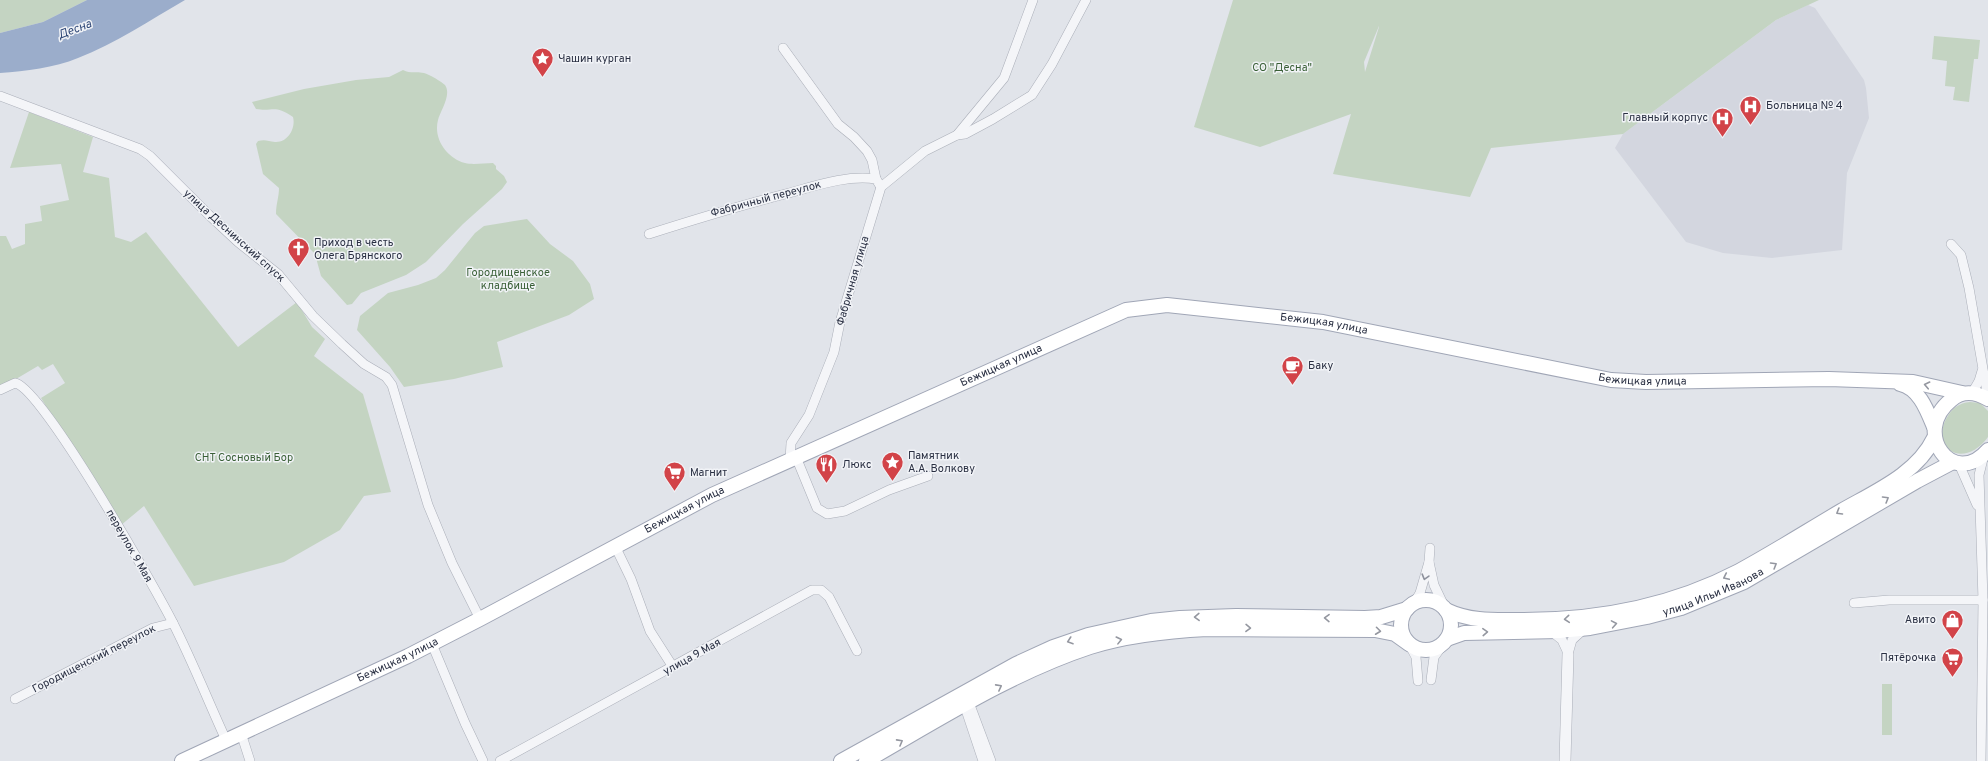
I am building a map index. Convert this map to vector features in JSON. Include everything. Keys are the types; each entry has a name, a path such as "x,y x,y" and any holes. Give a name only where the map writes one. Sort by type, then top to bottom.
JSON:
{"main road":[{"name":"Бежицкая улица","path":"182,761 432,644 712,495 793,458 908,409 1126,310 1166,305 1323,322 1610,380 1646,382 1829,378 1892,382"},
{"path":"1892,382 1913,382 1979,394 1988,398"},
{"path":"1892,382 1903,385 1915,392 1922,400 1934,432 1938,448 1956,463"},
{"name":"улица Ильи Иванова","path":"1446,610 1468,619 1558,620 1616,612 1675,597 1738,571 1909,470 1922,456 1934,432 1937,417 1946,403 1967,393"},
{"name":"улица Ильи Иванова","path":"1447,639 1464,633 1584,629 1647,617 1681,608 1712,596 1770,567 1917,481 1956,463 1973,462 1986,453"},
{"path":"841,761 965,698 1059,658 1091,647 1180,630 1236,628 1376,630 1395,634 1417,648 1425,650 1437,647 1447,639 1451,624 1446,610 1435,602 1428,600 1381,617 1236,616 1180,618 1151,621 1088,635 1053,647 965,698 866,761"},
{"path":"1410,606 1403,616 1402,631 1410,644"}],"street":[{"path":"957,135 1004,78 1033,0"},
{"path":"783,48 838,124 854,136 867,151 872,160 876,179 881,187 925,151 957,135 966,134 1032,95 1052,64 1086,0"},
{"name":"улица Деснинский спуск","path":"0,96 140,149 150,156 208,216 278,274 313,316 342,344 364,364 386,377 395,391 418,473 438,531 480,619"},
{"name":"Фабричный переулок","path":"649,234 733,208 837,180 863,177 876,179"},
{"name":"Фабричная улица","path":"793,458 791,443 809,415 834,352 840,322 881,187"},
{"path":"1951,244 1961,255 1963,262 1969,288 1988,398"},
{"path":"1967,393 1979,381 1982,370"},
{"name":"переулок 9 Мая","path":"0,390 15,383 25,388 52,422 86,473 173,623 226,740"},
{"path":"1981,761 1983,600 1979,475 1986,453"},
{"path":"793,458 817,508 827,514 845,511 889,490 928,476"},
{"path":"1956,463 1980,516"},
{"path":"615,546 631,579 650,631 673,667"},
{"path":"1430,548 1430,562 1434,585 1446,610"},
{"path":"1410,606 1422,588 1430,562"},
{"name":"улица 9 Мая","path":"500,761 812,590 821,590 829,597 857,651"},
{"path":"1854,603 1889,600 1983,600"},
{"name":"Городищенский переулок","path":"15,699 154,628 173,623"},
{"path":"1565,761 1568,654 1572,640 1584,629"},
{"path":"1551,631 1562,640 1568,654"},
{"path":"1431,680 1434,656 1447,639"},
{"path":"432,644 464,723 483,761"},
{"path":"1410,644 1416,657 1418,680"},
{"path":"965,698 983,761"},
{"path":"965,698 991,761"},
{"path":"241,733 250,761"}],"shaded area":[{"name":"Больница № 4","path":"1808,5 1815,8 1864,80 1866,88 1869,118 1847,173 1842,250 1772,258 1723,253 1686,242 1615,148 1623,134 1776,20"}],"green space":[{"path":"0,0 87,0 43,22 0,33"},
{"name":"СО \"Десна\"","path":"1233,0 1819,0 1776,20 1623,134 1491,148 1470,197 1333,174 1351,114 1260,147 1194,127","holes":["1379,26 1365,72 1364,62"]},
{"path":"1934,36 1980,40 1978,59 1974,59 1969,102 1953,100 1955,87 1945,86 1947,61 1932,59"},
{"path":"403,70 409,72 421,72 435,78 445,85 447,93 437,127 440,141 447,152 452,157 465,163 493,163 507,182 502,189 463,224 426,262 406,275 361,293 352,304 347,305 321,276 315,254 276,214 279,188 263,174 256,144 260,140 280,142 284,140 292,130 294,121 293,117 287,113 274,109 256,109 252,102 304,89 356,80 389,77"},
{"name":"СНТ Сосновый Бор","path":"29,112 93,137 83,172 109,178 115,237 131,242 146,232 238,347 297,302 312,327 325,339 314,356 363,394 391,492 364,496 340,530 284,562 194,586 144,506 120,526 41,398 65,383 53,364 42,370 38,366 16,379 0,386 0,236 6,236 12,249 25,244 25,224 42,221 40,206 69,200 61,164 10,168"},
{"name":"Городищенское кладбище","path":"527,219 550,244 573,261 590,284 594,299 569,315 497,342 503,367 454,379 404,387 390,367 357,330 360,316 388,293 418,285 436,278 445,270 475,233 484,226"},
{"path":"1970,402 1980,403 1988,411 1988,437 1970,452 1961,454 1953,452 1946,447 1943,440 1942,431 1946,419 1956,407"},
{"path":"1882,684 1892,684 1892,735 1882,735"}],"water":[{"name":"Десна","path":"87,0 185,0 119,39 78,58 50,67 0,73 0,33 43,22"}],"place":[{"name":"Чашин курган","path":"542,78"},
{"name":"Больница № 4","path":"1750,126"},
{"name":"Главный корпус","path":"1723,138"},
{"name":"Приход в честь Олега Брянского","path":"298,268"},
{"name":"Баку","path":"1292,386"},
{"name":"Памятник А.А. Волкову","path":"892,482"},
{"name":"Люкс","path":"827,484"},
{"name":"Магнит","path":"675,492"},
{"name":"Авито","path":"1952,640"},
{"name":"Пятёрочка","path":"1952,678"}]}
